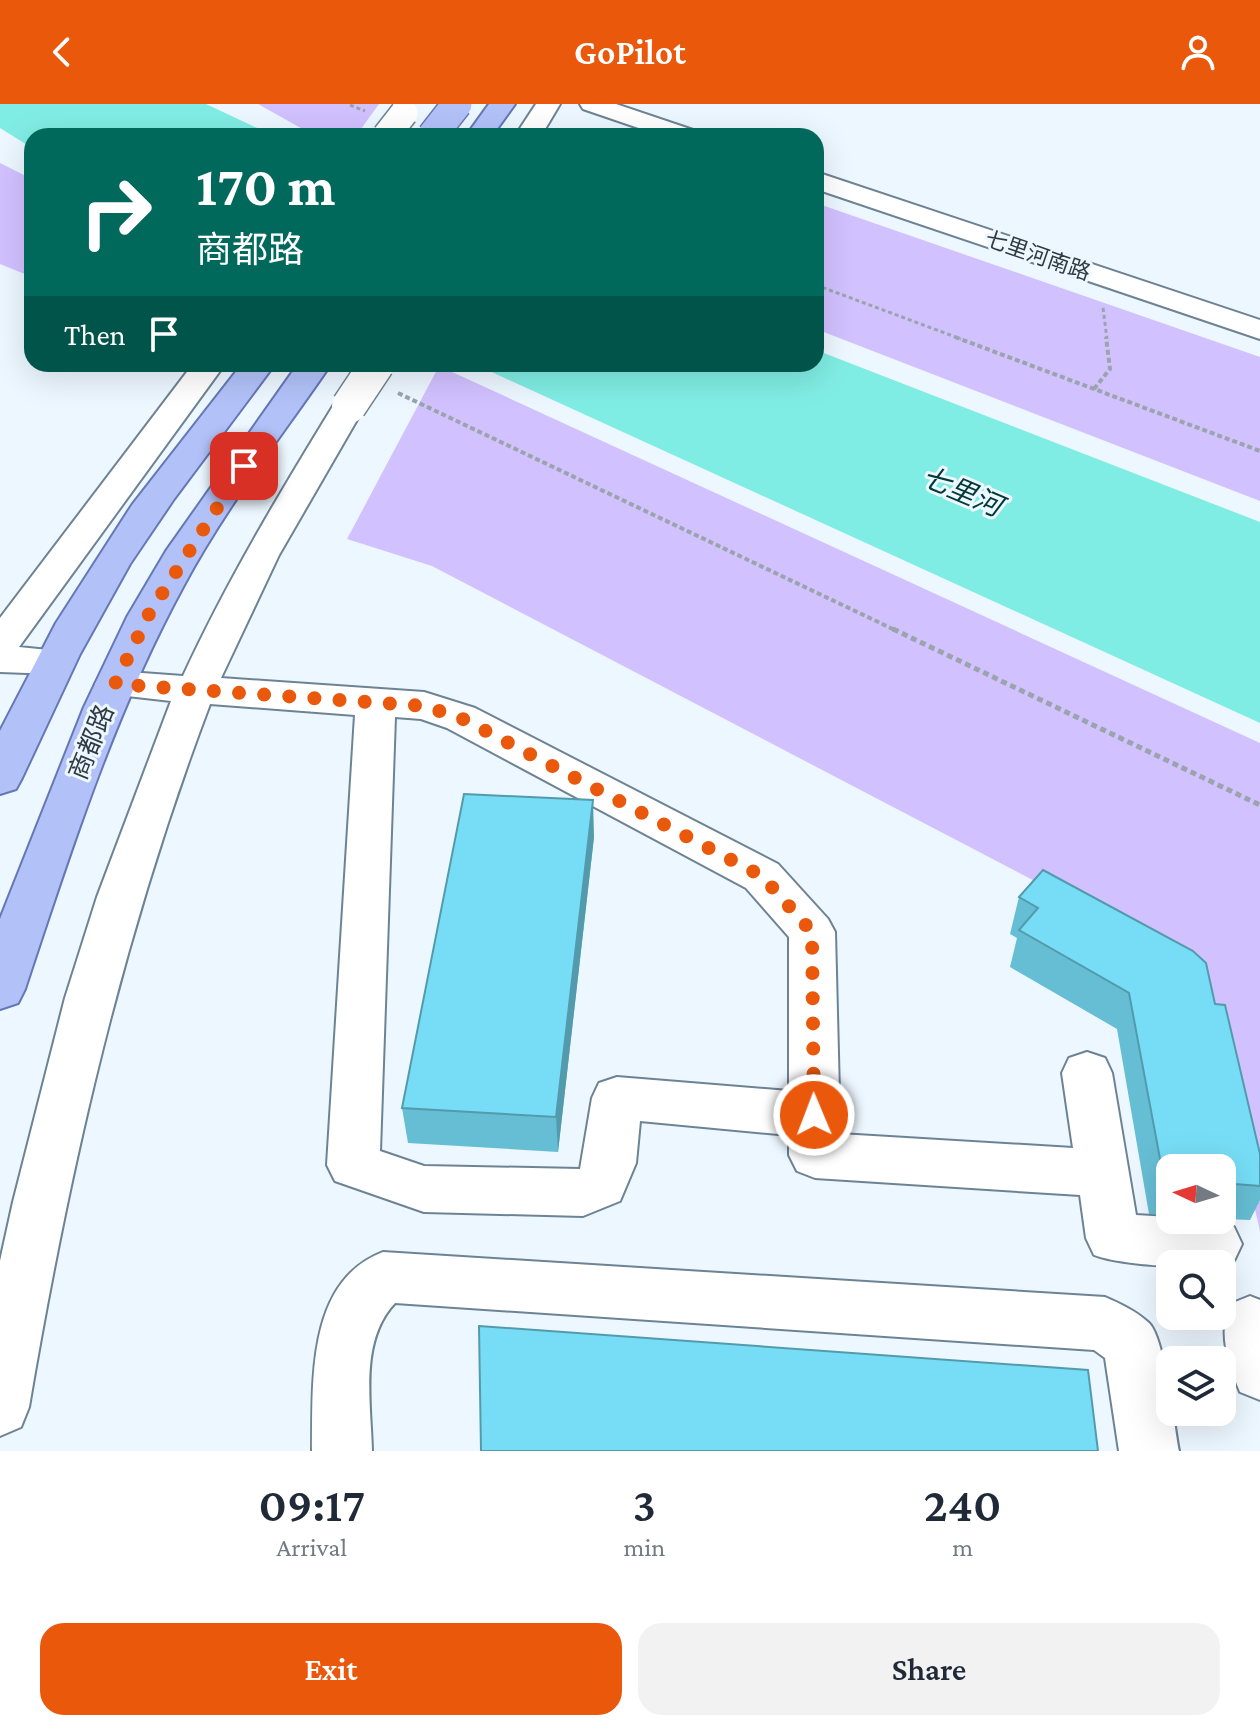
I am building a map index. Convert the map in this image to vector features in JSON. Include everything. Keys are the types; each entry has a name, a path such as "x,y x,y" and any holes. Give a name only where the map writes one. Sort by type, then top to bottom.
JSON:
{"main road":[{"path":"438,128 457,104"},
{"path":"0,778 9,736 131,534 253,372"},
{"name":"商都路","path":"0,989 115,684 149,614 193,541 306,378"}],"street":[{"path":"533,128 548,104"},
{"path":"592,104 663,128"},
{"path":"392,128 407,109"},
{"name":"七里河南路","path":"824,183 1260,330"},
{"path":"0,645 203,372"},
{"path":"0,1407 28,1245 83,1018 141,837 198,690 261,556 349,406 384,377"},
{"path":"0,659 54,661"},
{"path":"115,684 424,706 461,718 762,876 812,932 815,1155 1103,1173"},
{"path":"376,702 353,1165 424,1189 583,1193 601,1185 610,1163 617,1098 814,1115"},
{"path":"1087,1073 1113,1238 1215,1244"},
{"path":"342,1451 344,1335 366,1291 383,1277 1105,1324 1131,1344 1149,1451"}],"path":[{"path":"824,288 1260,451"},
{"path":"1094,389 1110,369 1102,295"},
{"path":"384,377 1260,805"}],"shaded area":[{"path":"258,104 379,104 362,128 301,128"},
{"path":"0,163 24,175 24,274 0,264"},
{"path":"824,206 1260,357 1260,501 824,332"},
{"path":"436,372 452,372 1260,743 1260,1231 1199,967 432,566 347,539"}],"water":[{"path":"0,104 206,104 257,128 24,128 24,143 0,128"},
{"name":"七里河","path":"824,353 1260,522 1260,723 492,372 824,372"}],"building":[{"path":"464,794 593,800 556,1117 402,1108"},
{"path":"1043,870 1193,951 1206,963 1215,1004 1225,1005 1260,1154 1260,1186 1236,1184 1236,1154 1159,1154 1129,993 1019,930 1038,908 1019,897"},
{"path":"479,1326 1088,1370 1098,1451 481,1451"}],"route":[{"path":"244,466 193,541 149,614 115,684 424,706 461,718 762,876 812,932 814,1115"}]}
